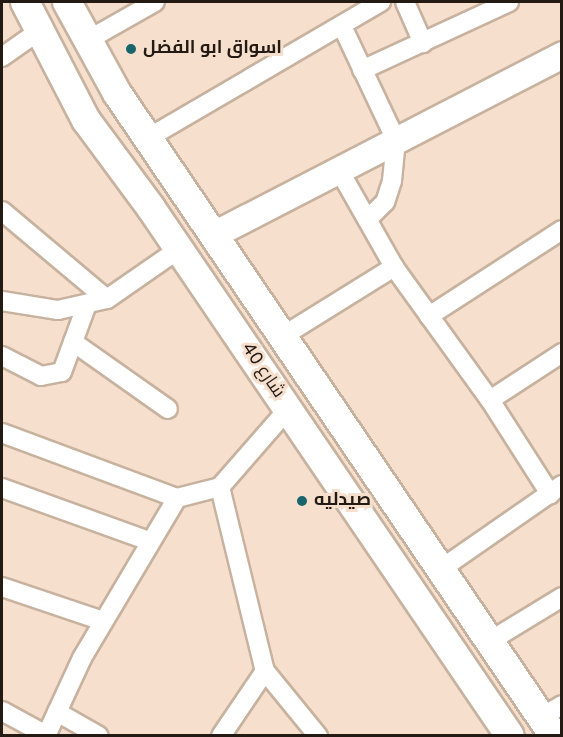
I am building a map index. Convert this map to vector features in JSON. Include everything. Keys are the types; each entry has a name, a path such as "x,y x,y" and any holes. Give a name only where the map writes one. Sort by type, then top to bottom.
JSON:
{"main road":[{"name":"شارع 40","path":"25,2 86,120 179,249 510,735"},
{"name":"شارع 40","path":"67,2 148,138 490,641 552,719"}],"street":[{"path":"88,40 155,2"},
{"path":"148,138 381,2"},
{"path":"405,2 423,43"},
{"path":"362,70 509,2"},
{"path":"342,26 396,140 392,181 385,202 367,220"},
{"path":"2,57 39,31"},
{"path":"214,235 561,55"},
{"path":"339,170 394,267 556,489 441,569"},
{"path":"2,211 65,260 107,299"},
{"path":"429,316 561,230"},
{"path":"2,301 58,310 107,299 179,249"},
{"path":"283,336 394,267"},
{"path":"2,356 41,376 63,372 87,304"},
{"path":"73,342 168,409"},
{"path":"490,400 561,353"},
{"path":"2,433 177,498 220,487 288,409"},
{"path":"220,487 265,671 318,735"},
{"path":"2,488 150,541"},
{"path":"2,711 46,735 103,621 177,498"},
{"path":"2,587 103,621"},
{"path":"490,641 561,597"},
{"path":"221,735 265,671"},
{"path":"57,712 99,735"}],"place":[{"name":"اسواق ابو الفضل","path":"131,49"},
{"name":"صيدليه","path":"302,501"}]}
